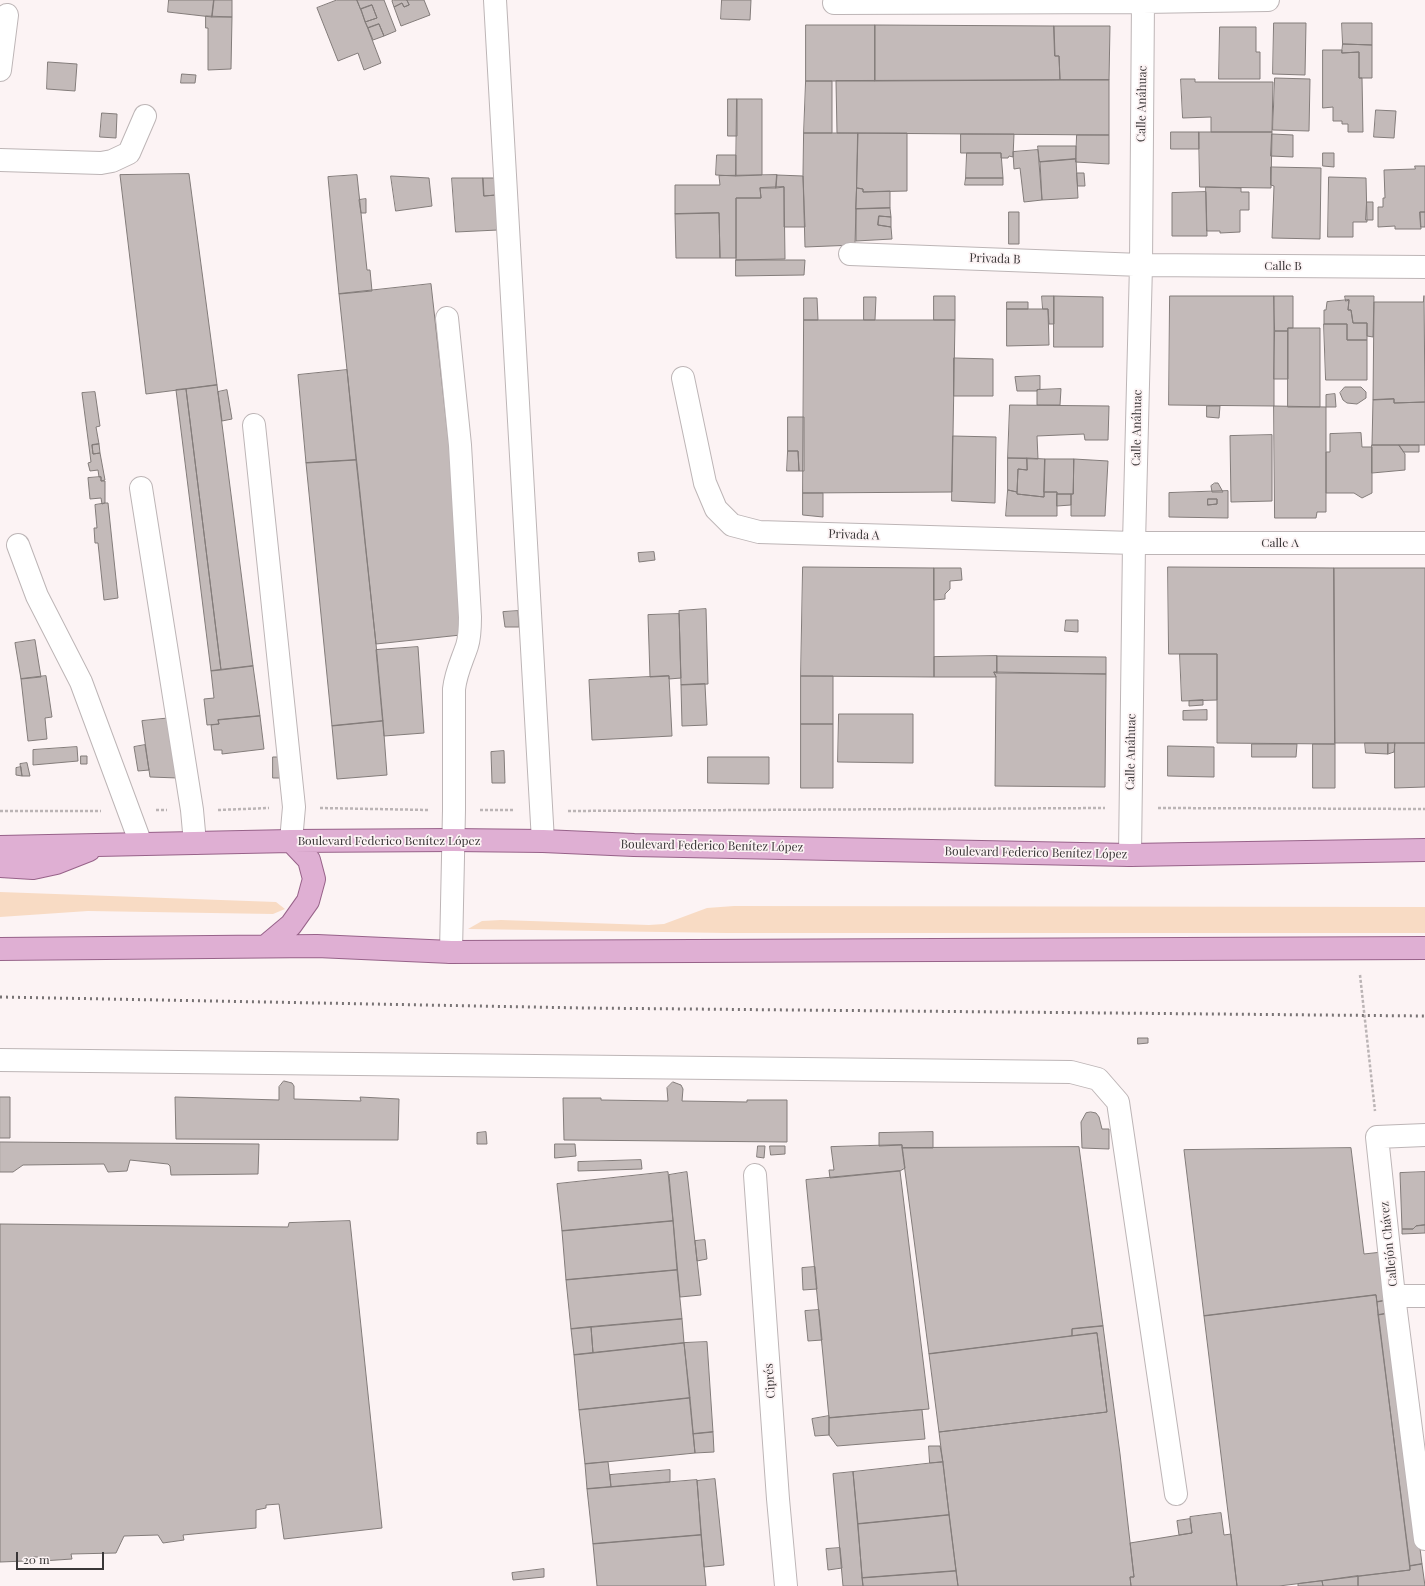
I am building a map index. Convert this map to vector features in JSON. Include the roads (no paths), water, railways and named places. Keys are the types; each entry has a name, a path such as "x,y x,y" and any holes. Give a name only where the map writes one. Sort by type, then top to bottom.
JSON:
{"main road":[{"name":"Boulevard Federico Benítez López","path":"0,847 291,841 453,840 542,841 650,846 1130,855 1425,850"},
{"path":"266,946 291,925 308,901 314,879 309,860 291,841"},
{"path":"0,866 33,868 56,863 103,845"},
{"path":"0,949 317,946 451,952 1425,948"}],"street":[{"path":"495,0 542,841"},
{"path":"834,3 1268,0"},
{"name":"Calle Anáhuac","path":"1130,855 1134,543 1141,265 1144,1"},
{"path":"0,70 7,14"},
{"path":"0,160 101,163 112,161 129,153 145,116"},
{"name":"Privada B","path":"850,254 1141,265"},
{"name":"Calle B","path":"1141,265 1425,267"},
{"path":"447,318 460,445 470,617 468,644 455,676 454,689 454,810 451,952"},
{"name":"Privada A","path":"683,378 705,483 716,509 732,524 759,532 1134,543"},
{"path":"254,424 294,807 291,841"},
{"path":"141,488 192,810 195,843"},
{"name":"Calle A","path":"1134,543 1425,544"},
{"path":"18,545 37,596 81,682 129,810 140,844"},
{"path":"0,1060 1071,1072 1098,1079 1118,1102 1176,1494"},
{"name":"Callejón Chávez","path":"1425,1135 1378,1137 1394,1296 1423,1512 1425,1539"},
{"name":"Ciprés","path":"755,1175 778,1499 786,1586"},
{"path":"1394,1296 1425,1296"}],"railway":[{"path":"0,997 584,1008 1425,1016"}]}
